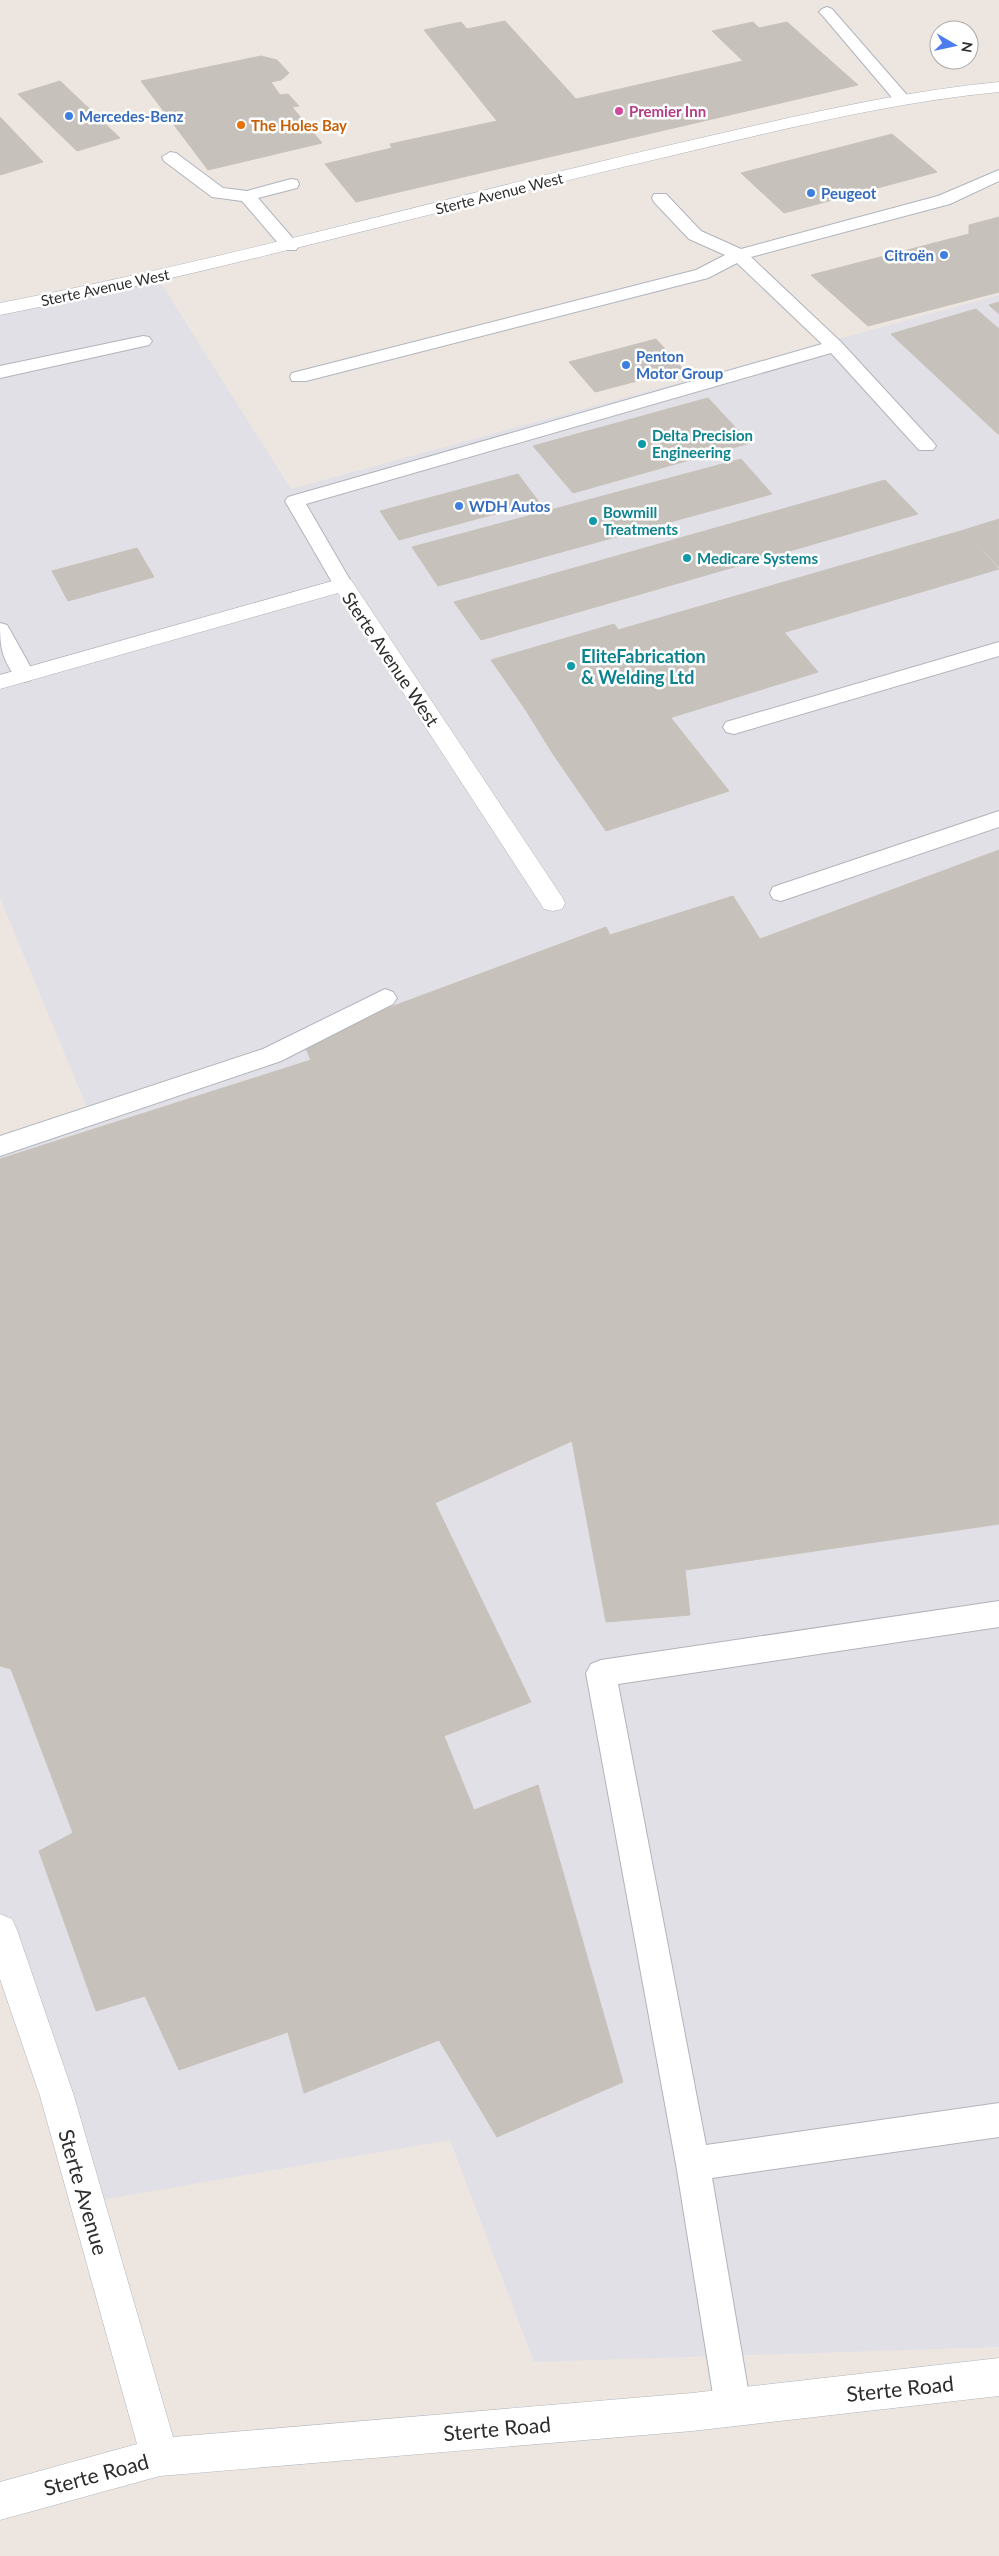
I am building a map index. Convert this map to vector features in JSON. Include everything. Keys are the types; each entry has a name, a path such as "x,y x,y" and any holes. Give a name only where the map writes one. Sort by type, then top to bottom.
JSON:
{"street":[{"name":"Sterte Avenue West","path":"0,309 290,246 640,157 901,98 999,87"},
{"name":"Sterte Avenue West","path":"0,682 343,585 553,903"},
{"name":"Sterte Avenue","path":"0,1930 57,2096 160,2457"},
{"name":"Sterte Road","path":"0,2500 160,2457 733,2407 999,2378"}],"lane":[{"path":"827,12 901,98"},
{"path":"170,157 218,193 247,196 291,184"},
{"path":"299,377 702,274 739,255 944,200 999,175"},
{"path":"247,196 290,246"},
{"path":"660,198 695,235 739,255 835,346 926,446"},
{"path":"0,372 143,342"},
{"path":"343,585 295,501 835,346"},
{"path":"0,630 24,675"},
{"path":"734,727 999,649"},
{"path":"781,893 999,819"},
{"path":"0,1146 272,1055 385,998"},
{"path":"733,2407 694,2164 602,1673 999,1614"},
{"path":"694,2164 999,2120"}],"shaded area":[{"path":"157,277 291,489 999,295 999,2347 534,2362 450,2140 88,2202 0,1930 0,1146 91,1117 0,898 0,309"}],"building":[{"name":"Premier Inn","path":"505,21 576,99 743,61 712,31 753,22 759,28 787,22 858,85 356,202 325,164 392,148 390,144 497,121 424,30 461,22 467,29"},
{"name":"The Holes Bay","path":"261,56 277,60 289,73 281,80 271,82 280,95 288,94 299,106 292,107 322,143 208,170 141,81"},
{"name":"Mercedes-Benz","path":"60,81 120,138 77,151 18,94"},
{"name":"Mercedes-Benz","path":"0,117 43,162 0,175"},
{"name":"Peugeot","path":"892,134 937,172 784,213 741,173"},
{"name":"Citroën","path":"999,217 999,292 868,326 811,275 969,234 969,225"},
{"path":"999,302 999,314 989,305"},
{"path":"976,309 999,329 999,435 891,334"},
{"name":"Penton Motor Group","path":"656,339 683,369 595,392 569,362"},
{"name":"Delta Precision Engineering","path":"708,398 750,443 573,493 533,446"},
{"name":"Bowmill Treatments","path":"741,459 772,494 438,586 412,547"},
{"name":"WDH Autos","path":"518,474 539,502 399,540 380,511"},
{"name":"Medicare Systems","path":"885,480 918,514 481,640 454,602"},
{"path":"999,519 999,567 964,530"},
{"path":"964,530 999,569 650,672 618,630"},
{"path":"137,548 154,577 68,601 52,571"},
{"name":"EliteFabrication & Welding Ltd","path":"614,624 650,672 525,709 491,660"},
{"path":"784,632 818,672 553,754 525,709"},
{"path":"671,718 729,791 606,831 553,754"},
{"path":"999,850 999,1524 685,1570 690,1615 606,1622 572,1441 435,1503 531,1702 444,1736 474,1810 538,1785 623,2082 497,2137 439,2040 304,2093 288,2032 179,2070 145,1996 96,2011 39,1851 73,1833 11,1669 0,1666 0,1159 311,1060 302,1040 606,927 610,935 733,896 760,939"}],"place":[{"name":"Premier Inn","path":"619,111"},
{"name":"Mercedes-Benz","path":"69,116"},
{"name":"The Holes Bay","path":"241,125"},
{"name":"Peugeot","path":"811,193"},
{"name":"Citroën","path":"944,255"},
{"name":"Penton Motor Group","path":"626,365"},
{"name":"Delta Precision Engineering","path":"642,444"},
{"name":"WDH Autos","path":"459,506"},
{"name":"Bowmill Treatments","path":"593,521"},
{"name":"Medicare Systems","path":"687,558"},
{"name":"EliteFabrication & Welding Ltd","path":"571,666"}]}
